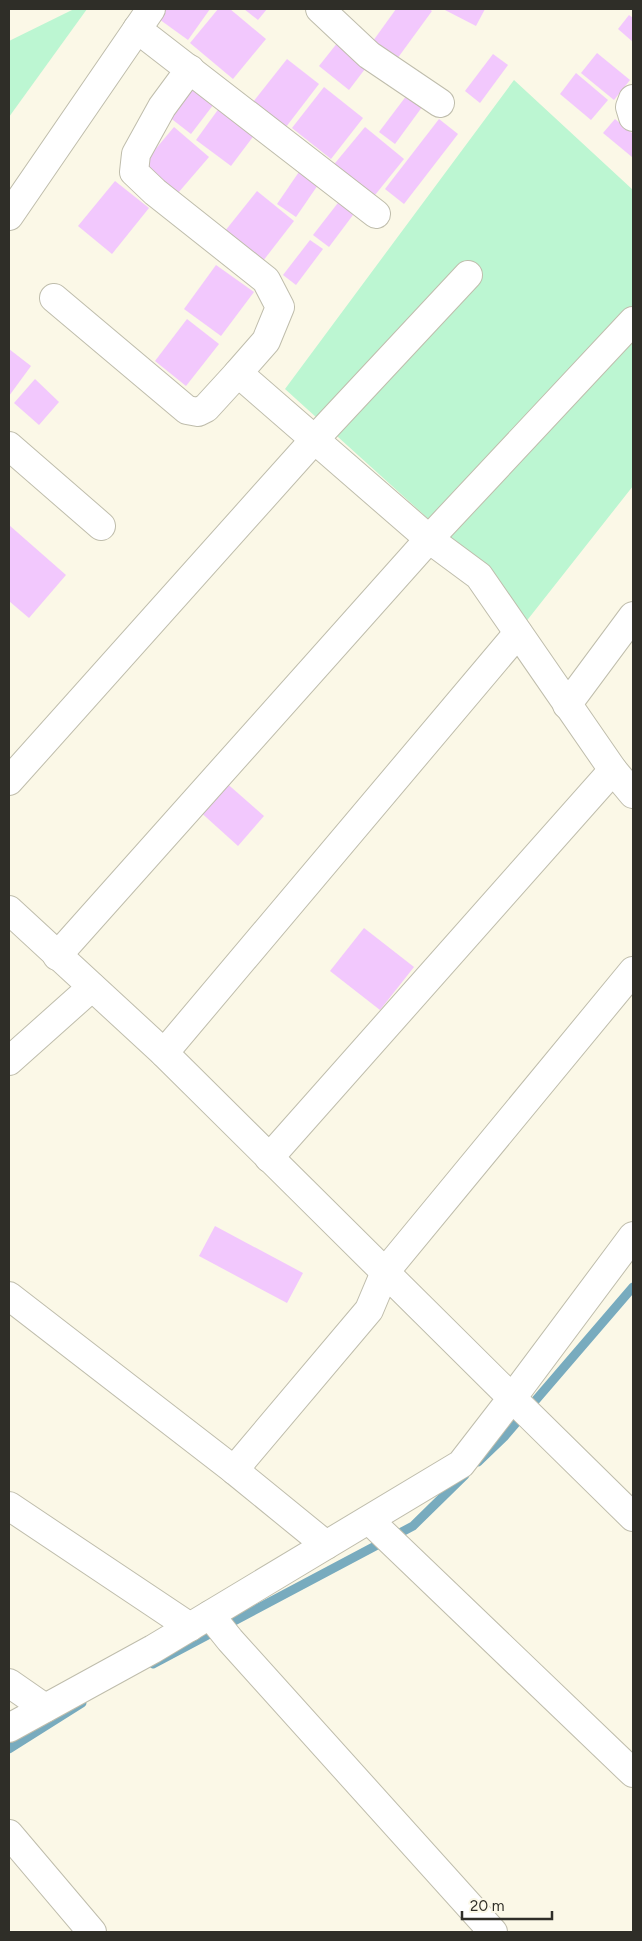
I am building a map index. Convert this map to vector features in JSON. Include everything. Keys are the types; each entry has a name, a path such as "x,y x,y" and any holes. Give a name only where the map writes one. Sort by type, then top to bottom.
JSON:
{"street":[{"path":"320,9 370,54 440,103"},
{"path":"9,216 144,19 190,69 376,214"},
{"path":"54,298 187,410 198,412 206,408 266,341 280,307 266,280 156,192 134,172 136,154 162,107 190,69"},
{"path":"633,99 630,107 633,117"},
{"path":"9,781 314,440 468,274"},
{"path":"57,956 428,539 633,320"},
{"path":"238,373 428,539 479,576 567,705 613,770 633,794"},
{"path":"9,446 101,526"},
{"path":"567,705 633,616"},
{"path":"164,1053 518,633"},
{"path":"269,1158 613,770"},
{"path":"9,910 164,1053 633,1518"},
{"path":"234,1470 369,1310 385,1272 633,971"},
{"path":"9,1061 92,988"},
{"path":"9,1728 204,1620 462,1464 633,1238"},
{"path":"9,1296 234,1470 326,1545"},
{"path":"9,1506 204,1620 230,1640 493,1932"},
{"path":"369,1520 633,1774"},
{"path":"9,1683 45,1708"},
{"path":"9,1834 92,1932"}],"green space":[{"path":"74,9 87,9 9,117 9,41"},
{"path":"514,80 633,190 633,486 525,623 487,572 285,389"}],"building":[{"path":"156,9 210,9 188,40 152,14"},
{"path":"218,9 230,9 266,39 233,79 190,43"},
{"path":"244,9 267,9 258,20"},
{"path":"396,9 429,9 432,11 397,59 373,41"},
{"path":"443,9 485,9 476,26"},
{"path":"629,15 633,18 633,42 618,29"},
{"path":"338,42 368,65 349,90 319,66"},
{"path":"597,53 630,80 614,100 581,73"},
{"path":"493,54 508,65 480,103 465,91"},
{"path":"287,59 319,84 286,127 253,102"},
{"path":"576,73 608,100 591,120 560,94"},
{"path":"194,75 220,96 191,134 164,113"},
{"path":"324,87 363,118 331,159 292,128"},
{"path":"410,91 425,103 395,144 379,132"},
{"path":"225,100 261,126 231,166 196,140"},
{"path":"439,119 458,134 404,204 385,189"},
{"path":"615,119 633,134 632,157 603,133"},
{"path":"174,127 209,157 178,193 143,164"},
{"path":"365,127 404,159 371,200 331,168"},
{"path":"301,169 320,182 296,217 277,204"},
{"path":"115,181 149,208 112,254 78,226"},
{"path":"257,191 294,221 263,261 225,231"},
{"path":"341,199 356,211 329,247 313,235"},
{"path":"310,240 323,249 296,285 283,275"},
{"path":"216,265 254,292 221,336 184,309"},
{"path":"187,319 219,344 186,386 155,361"},
{"path":"9,349 31,366 9,396"},
{"path":"35,379 59,402 39,425 14,403"},
{"path":"9,525 66,575 29,618 9,601"},
{"path":"223,780 264,816 238,846 197,809"},
{"path":"364,928 414,967 380,1010 330,971"},
{"path":"215,1226 303,1273 287,1303 199,1256"}],"waterway":[{"path":"478,1462 504,1437 633,1287"},
{"path":"153,1664 413,1526 465,1475"},
{"path":"9,1749 82,1703"}]}
